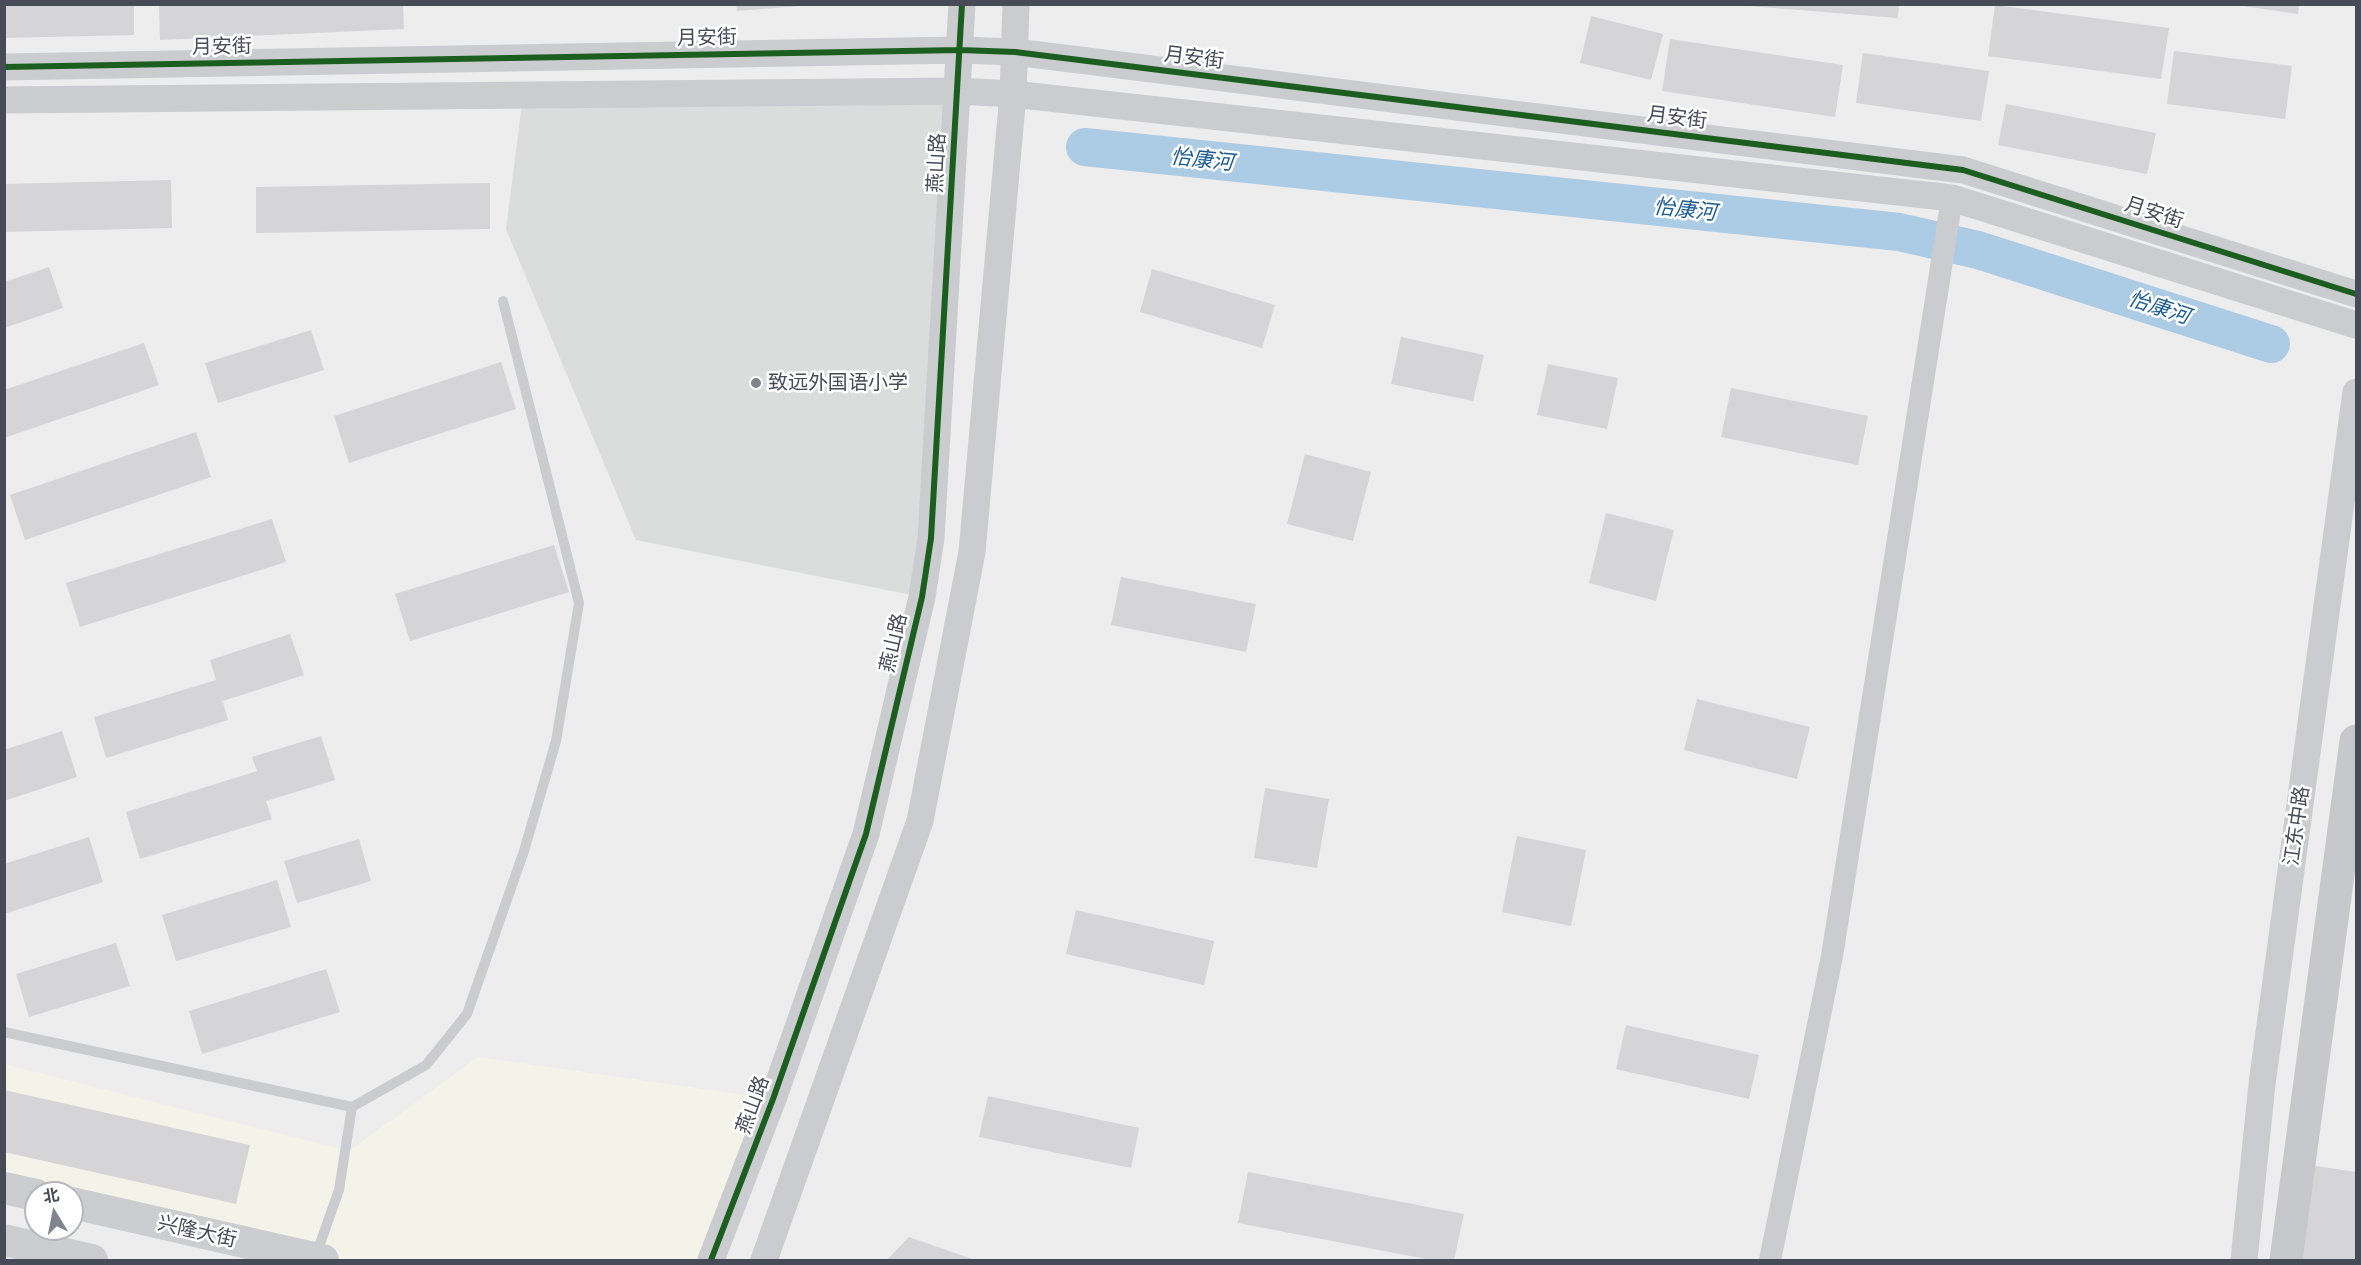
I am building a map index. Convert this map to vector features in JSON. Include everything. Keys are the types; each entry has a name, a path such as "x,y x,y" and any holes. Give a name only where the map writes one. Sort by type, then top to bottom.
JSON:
{"main road":[{"path":"2286,1260 2356,741"},
{"path":"4,1188 24,1192"},
{"name":"兴隆大街","path":"84,1206 317,1260"},
{"path":"4,1240 92,1260"}],"street":[{"name":"燕山路","path":"711,1260 773,1099 866,834 922,597 932,538 962,4"},
{"path":"764,1260 920,821 972,552 1013,94 1016,4"},
{"name":"月安街","path":"4,67 960,50 1015,52 1963,170 2356,294"},
{"path":"4,100 958,91 1013,94 1952,199 2356,325"},
{"path":"1770,1260 1832,956 1952,199"},
{"name":"江东中路","path":"2244,1260 2262,1084 2356,392"}],"lane":[{"path":"4,1032 352,1107 426,1065 467,1014 524,851 556,741 579,603 503,301"},
{"path":"317,1260 339,1190 352,1107"}],"shaded area":[{"name":"致远外国语小学","path":"958,91 922,597 636,540 506,229 523,96"},
{"path":"478,1057 773,1099 711,1260 324,1260 84,1196 84,1181 24,1181 24,1191 5,1187 4,1064 349,1151"}],"building":[{"path":"4,4 134,4 134,35 4,38"},
{"path":"159,4 403,4 404,29 160,40"},
{"path":"736,4 799,4 799,6 737,11"},
{"path":"1749,4 1899,4 1898,18 1749,6"},
{"path":"2230,4 2299,4 2298,14"},
{"path":"1995,5 2169,28 2161,79 1988,56"},
{"path":"1591,16 1663,34 1651,80 1580,63"},
{"path":"1670,39 1843,65 1835,117 1662,91"},
{"path":"2174,51 2292,66 2285,119 2167,104"},
{"path":"1863,53 1989,71 1981,121 1856,103"},
{"path":"2006,104 2156,133 2147,174 1998,145"},
{"path":"171,180 172,228 4,232 4,184"},
{"path":"490,183 490,229 256,233 256,187"},
{"path":"49,267 63,308 4,328 4,282"},
{"path":"1152,269 1275,305 1262,348 1140,312"},
{"path":"311,330 324,370 218,403 205,363"},
{"path":"1401,337 1484,355 1473,401 1391,384"},
{"path":"144,343 159,385 4,438 4,390"},
{"path":"501,362 516,409 349,463 334,416"},
{"path":"1548,364 1618,378 1607,429 1537,415"},
{"path":"1731,388 1868,416 1858,465 1721,437"},
{"path":"196,432 211,477 25,540 10,495"},
{"path":"1305,454 1371,472 1353,541 1287,524"},
{"path":"1606,513 1674,530 1656,601 1589,583"},
{"path":"272,519 286,562 80,627 66,583"},
{"path":"554,545 569,592 410,641 395,594"},
{"path":"1121,577 1256,604 1246,652 1111,625"},
{"path":"290,634 304,675 223,701 220,692 228,720 106,758 94,717 216,680 210,660"},
{"path":"1697,699 1810,727 1797,779 1684,750"},
{"path":"62,731 77,777 4,801 4,750"},
{"path":"321,736 335,780 266,801 272,819 140,859 126,812 257,771 252,757"},
{"path":"1265,788 1329,799 1317,868 1254,858"},
{"path":"1517,836 1586,850 1571,926 1502,912"},
{"path":"89,837 103,882 4,914 4,864"},
{"path":"359,839 371,881 297,903 284,861"},
{"path":"277,880 291,927 176,961 162,915"},
{"path":"1076,910 1214,941 1204,985 1066,954"},
{"path":"116,943 130,986 29,1017 16,974"},
{"path":"326,969 340,1012 202,1054 189,1011"},
{"path":"1626,1025 1759,1055 1749,1099 1616,1069"},
{"path":"4,1090 250,1145 236,1204 4,1152"},
{"path":"988,1096 1139,1128 1131,1168 979,1137"},
{"path":"2310,1165 2356,1172 2356,1260 2297,1260"},
{"path":"1248,1172 1464,1214 1454,1260 1431,1260 1238,1223"},
{"path":"909,1237 975,1260 887,1260"}],"waterway":[{"name":"怡康河","path":"1085,147 1899,232 1978,250 2271,344"}],"cycle path":[{"path":"711,1260 773,1099 866,834 922,597 931,538 962,4"},
{"path":"4,67 960,50 1015,52 1963,170 2356,294"}],"place":[{"name":"致远外国语小学","path":"756,383"}]}
